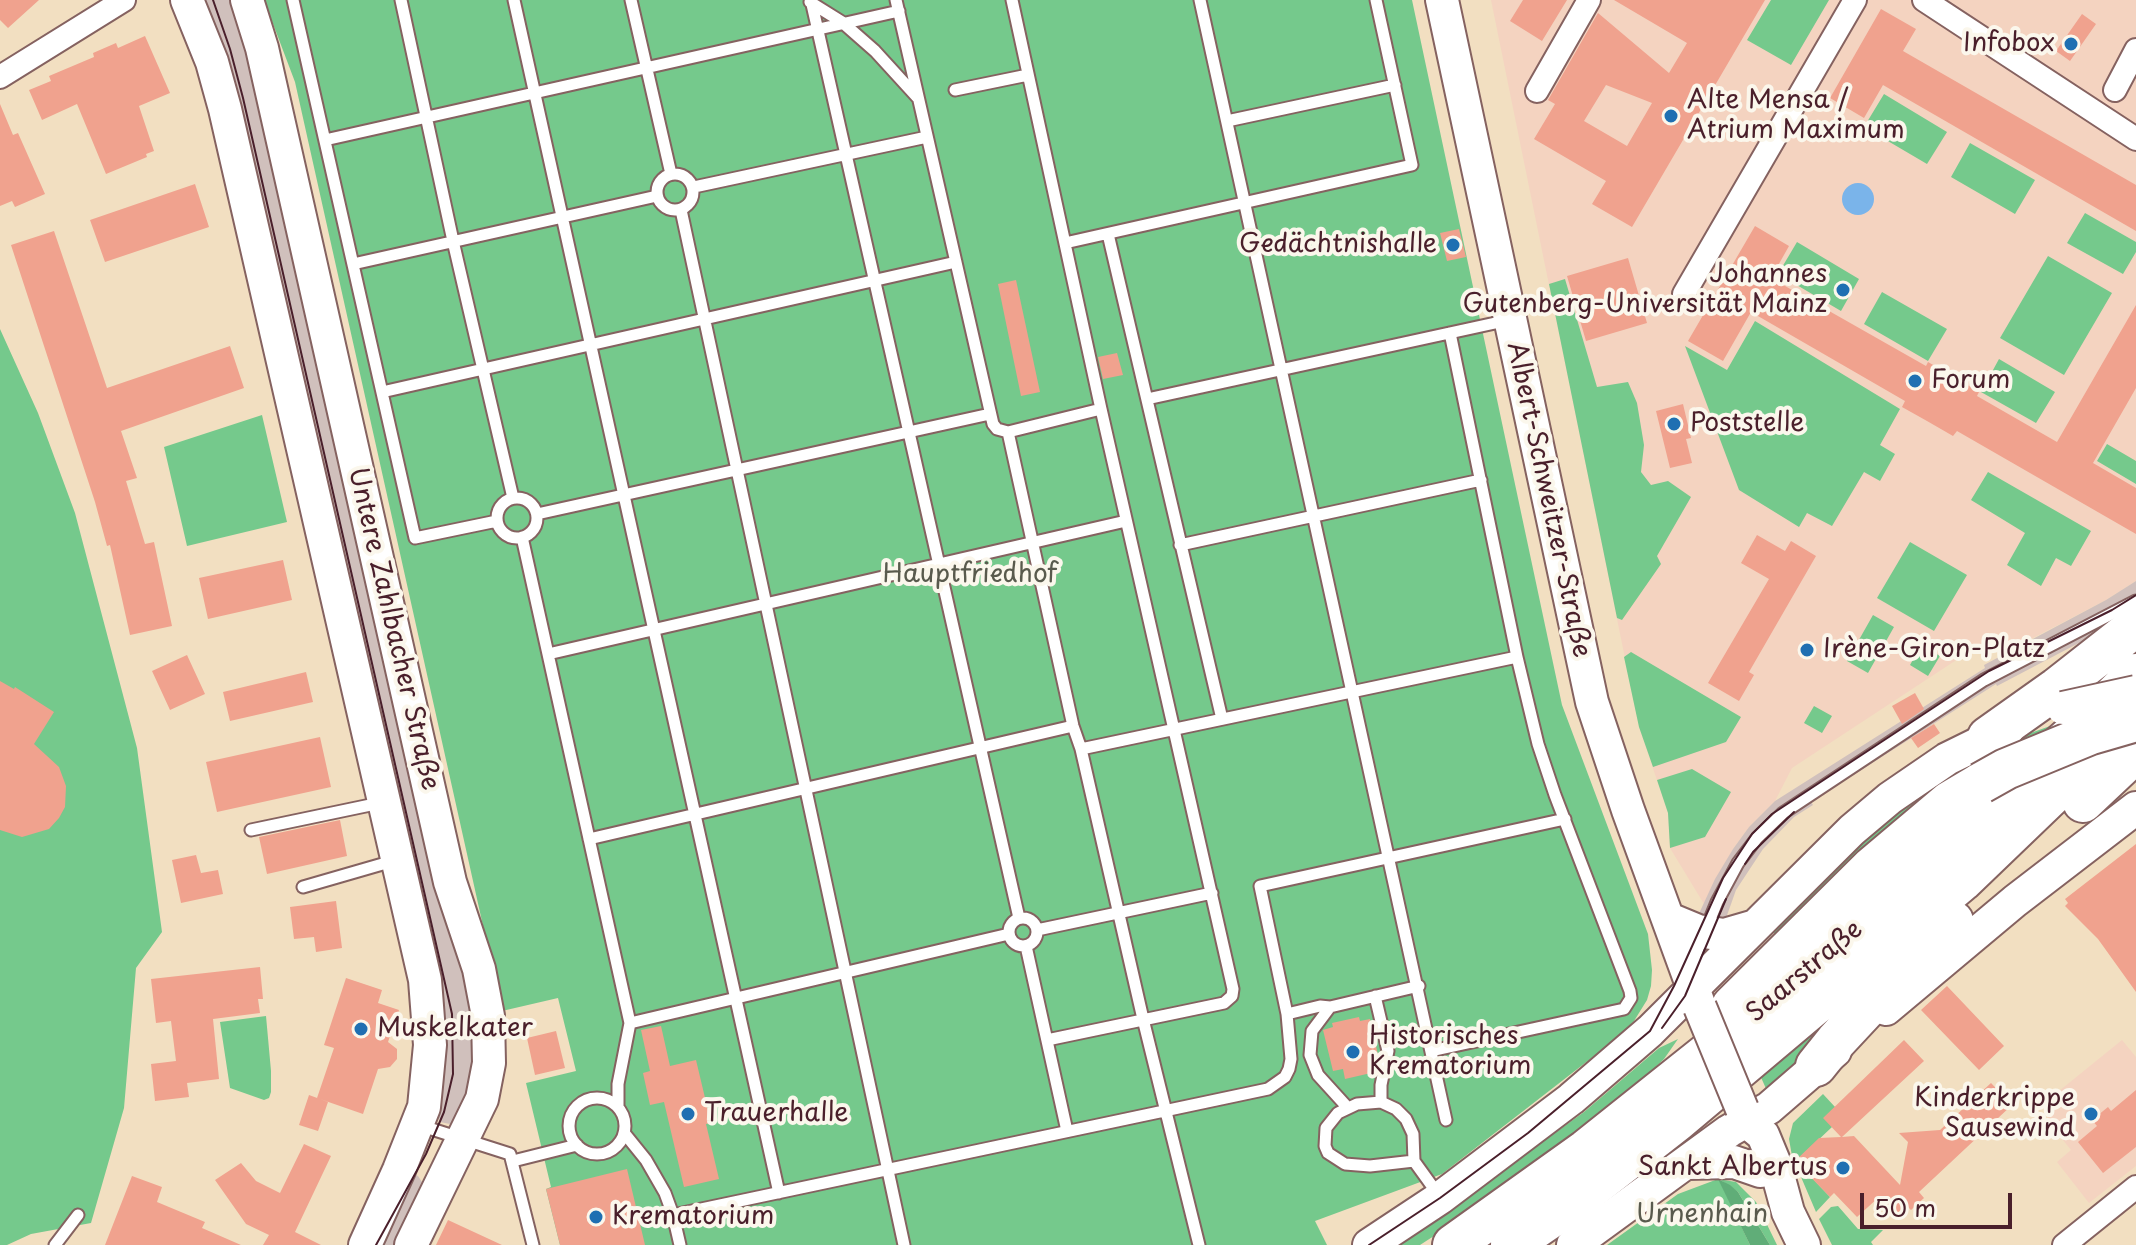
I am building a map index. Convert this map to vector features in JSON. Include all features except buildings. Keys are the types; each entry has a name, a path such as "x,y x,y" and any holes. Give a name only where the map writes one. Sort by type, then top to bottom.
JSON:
{"highway":[{"path":"1988,737 2136,626"},
{"name":"Saarstraße","path":"1453,1245 1586,1150 1799,979 2089,720 2136,674"},
{"name":"Saarstraße","path":"1511,1245 1572,1203 1677,1121 1939,900 2136,714"},
{"path":"1668,1085 1730,1008 1819,916 1949,802 2006,769 2066,744 2136,721"},
{"path":"1816,1066 1919,952 2136,752"}],"street":[{"path":"0,77 124,0"},
{"name":"Untere Zahlbacher Straße","path":"187,0 212,62 227,120 425,980 429,1073 418,1124 365,1245"},
{"name":"Untere Zahlbacher Straße","path":"247,0 262,48 450,882 485,992 489,1038 486,1085 463,1140 411,1245"},
{"name":"Albert-Schweitzer-Straße","path":"1442,0 1592,702 1628,810 1684,930 1694,989 1744,1115"},
{"path":"1537,91 1589,0"},
{"path":"1684,294 1855,0"},
{"path":"1924,0 2136,139"},
{"path":"2115,90 2136,50"},
{"path":"1369,1245 1440,1198 1571,1099 1694,989 1852,830 1923,773 1988,737 2063,708 2136,692"},
{"path":"1573,1245 1687,1163 1744,1115 1769,1108 2015,901 2136,808"},
{"path":"1650,1031 1684,930 1724,935 1755,926"},
{"path":"1744,1115 1747,1144 1804,1245"},
{"path":"1744,1115 1763,1135 1775,1164 1788,1212"},
{"path":"1687,1163 1734,1162 1760,1171"},
{"path":"2064,1245 2136,1187"}],"lane":[{"path":"293,0 415,538 497,521"},
{"path":"401,0 513,498"},
{"path":"514,0 779,1193"},
{"path":"631,0 671,174"},
{"path":"1012,0 1126,521 1212,893 1232,996 1224,1003 1047,1040"},
{"path":"1200,0 1446,1120"},
{"path":"1065,243 1412,165 1376,0"},
{"path":"810,1 842,22 875,51 918,98"},
{"path":"810,1 1019,918"},
{"path":"325,140 535,95 818,28 898,5 990,414 997,429 1008,432 1101,409"},
{"path":"955,90 1028,75"},
{"path":"1227,121 1395,85"},
{"path":"694,187 927,137"},
{"path":"671,174 688,178 694,187 690,203 681,210 669,209 657,196 658,185 671,174"},
{"path":"353,264 657,196"},
{"path":"681,210 904,1245"},
{"path":"1108,234 1222,719"},
{"path":"382,392 956,262"},
{"path":"1147,399 1509,320"},
{"path":"1431,1051 1624,1009 1628,1006 1630,991 1544,765 1517,657 1450,333"},
{"path":"537,514 990,414"},
{"path":"1008,432 1073,726 1199,1245"},
{"path":"1180,545 1481,480"},
{"path":"513,498 526,499 537,514 532,531 522,537 508,536 497,521 499,509 513,498"},
{"path":"548,654 1126,521"},
{"path":"522,537 630,1023 618,1084 618,1106 625,1119 625,1134 620,1143 604,1153 594,1154 577,1145 569,1124 575,1108 591,1098 600,1097 618,1106"},
{"path":"1684,930 1726,883 1757,838 1790,808 1984,680 2136,601"},
{"path":"1081,749 1517,657"},
{"path":"589,839 1073,726"},
{"path":"251,830 384,802"},
{"path":"673,1215 1257,1092 1277,1084 1285,1077 1291,1059 1287,1014 1260,886 1565,819"},
{"path":"303,887 398,860"},
{"path":"1037,930 1212,893"},
{"path":"1019,918 1029,919 1037,930 1033,942 1026,946 1017,945 1009,934 1010,926 1019,918"},
{"path":"630,1023 1009,934"},
{"path":"1026,946 1067,1131"},
{"path":"1287,1014 1419,986"},
{"path":"1375,996 1388,1051 1381,1102"},
{"path":"1330,1007 1312,1031 1310,1055 1318,1075 1348,1108"},
{"path":"1414,1161 1359,1167 1333,1158 1325,1146 1326,1128 1338,1113 1368,1102 1381,1102 1396,1109 1410,1125 1414,1161 1440,1198"},
{"path":"418,1124 510,1154 533,1245"},
{"path":"625,1134 656,1176 673,1215 680,1245"},
{"path":"513,1161 577,1145"},
{"path":"55,1245 78,1215"}],"shaded area":[{"path":"199,0 234,0 249,40 469,988 475,1039 471,1090 456,1122 450,1124 440,1122"},
{"name":"Johannes Gutenberg-Universität Mainz","path":"1491,0 2136,0 2136,581 2029,640 1967,653 1792,768 1775,801 1749,827 1733,849 1704,904 1670,848 1668,813 1639,727"},
{"path":"2136,581 2136,613 1996,684 1811,802 1813,805 1794,817 1763,849 1736,890 1725,921 1696,920 1733,849 1749,827 1775,801 1985,668 1984,665"},
{"name":"Kinderkrippe Sausewind","path":"2122,1040 2136,1057 2136,1166 2089,1203 2057,1162 2071,1150 2050,1124 2043,1104"},
{"path":"412,1173 424,1185 400,1245 371,1245"}],"green space":[{"name":"Hauptfriedhof","path":"264,0 1412,0 1562,705 1648,934 1651,986 1647,1000 1634,1021 1616,1039 1442,1174 1315,1221 1327,1245 560,1245 546,1189 551,1187 526,1083 576,1071 558,998 502,1011 295,82"},
{"path":"1771,0 1829,0 1791,65 1747,40"},
{"path":"1884,94 1947,132 1927,164 1864,127"},
{"path":"1970,143 2035,180 2015,214 1951,177"},
{"path":"2085,213 2136,242 2136,252 2123,274 2067,243"},
{"path":"1797,242 1859,279 1841,311 1778,274"},
{"path":"2048,256 2112,293 2064,375 2000,338"},
{"path":"1565,279 1597,387 1628,382 1637,403 1644,445 1641,472 1651,485 1668,481 1691,497 1657,556 1661,564 1622,620 1617,618 1549,284"},
{"path":"1882,292 1947,329 1928,361 1864,324"},
{"path":"1755,321 1900,409 1880,445 1895,454 1880,481 1864,472 1832,526 1807,513 1799,527 1739,490 1685,346 1727,370"},
{"path":"0,329 38,413 75,513 137,748 162,932 136,968 124,1108 91,1223 31,1234 7,1245 0,1245"},
{"path":"1999,359 2055,392 2036,423 1981,392"},
{"path":"262,415 287,522 187,546 164,447"},
{"path":"2107,444 2136,461 2136,484 2097,461"},
{"path":"1988,472 2091,531 2071,566 2056,558 2041,586 2007,565 2025,533 1971,500"},
{"path":"1910,542 1967,575 1934,631 1877,598"},
{"path":"1873,615 1894,627 1868,673 1847,661"},
{"path":"1921,645 1940,656 1928,676 1910,665"},
{"path":"1631,652 1741,717 1726,742 1653,767 1639,727 1624,657"},
{"path":"1814,706 1832,716 1822,733 1804,723"},
{"path":"2053,725 1776,935 1769,928 1824,872 1921,790 2025,735"},
{"path":"1692,769 1731,792 1705,837 1670,848 1668,813 1657,780"},
{"path":"1905,956 1768,1093 1759,1073"},
{"path":"266,1016 271,1092 269,1098 264,1100 230,1088 220,1022"},
{"path":"1678,1039 1664,1059 1633,1089 1519,1181 1420,1245 1399,1245 1584,1112 1659,1048"},
{"path":"1823,1094 1848,1121 1832,1127 1796,1161 1830,1197 1816,1212 1792,1156 1789,1139 1793,1123"},
{"path":"1718,1179 1738,1192 1770,1245 1750,1245"},
{"name":"Urnenhain","path":"1719,1179 1750,1245 1607,1245 1678,1194"},
{"path":"1719,1179 1736,1182 1756,1202 1777,1245 1770,1245 1738,1192"},
{"path":"1838,1206 1858,1229 1883,1230 1871,1242 1873,1245 1832,1245 1819,1219 1831,1207"}],"water":[{"path":"1858,183 1870,187 1874,199 1870,211 1858,215 1846,211 1842,199 1846,187"}],"tram line":[{"path":"213,0 243,98 452,1014 453,1074 444,1112 426,1154 376,1245"},
{"path":"1369,1245 1440,1198 1528,1133 1650,1031 1723,878 1752,834 1772,814 1989,671 2136,595"},
{"path":"1745,864 1753,852 1794,812"},
{"path":"1662,1028 1685,996 1726,899"}],"place":[{"name":"Infobox","path":"2071,44"},
{"name":"Alte Mensa / Atrium Maximum","path":"1671,116"},
{"name":"Gedächtnishalle","path":"1453,245"},
{"name":"Johannes Gutenberg-Universität Mainz","path":"1843,290"},
{"name":"Forum","path":"1915,381"},
{"name":"Poststelle","path":"1674,424"},
{"name":"Irène-Giron-Platz","path":"1807,650"},
{"name":"Muskelkater","path":"361,1029"},
{"name":"Historisches Krematorium","path":"1353,1052"},
{"name":"Trauerhalle","path":"688,1114"},
{"name":"Kinderkrippe Sausewind","path":"2091,1114"},
{"name":"Sankt Albertus","path":"1843,1168"},
{"name":"Krematorium","path":"596,1217"}]}
